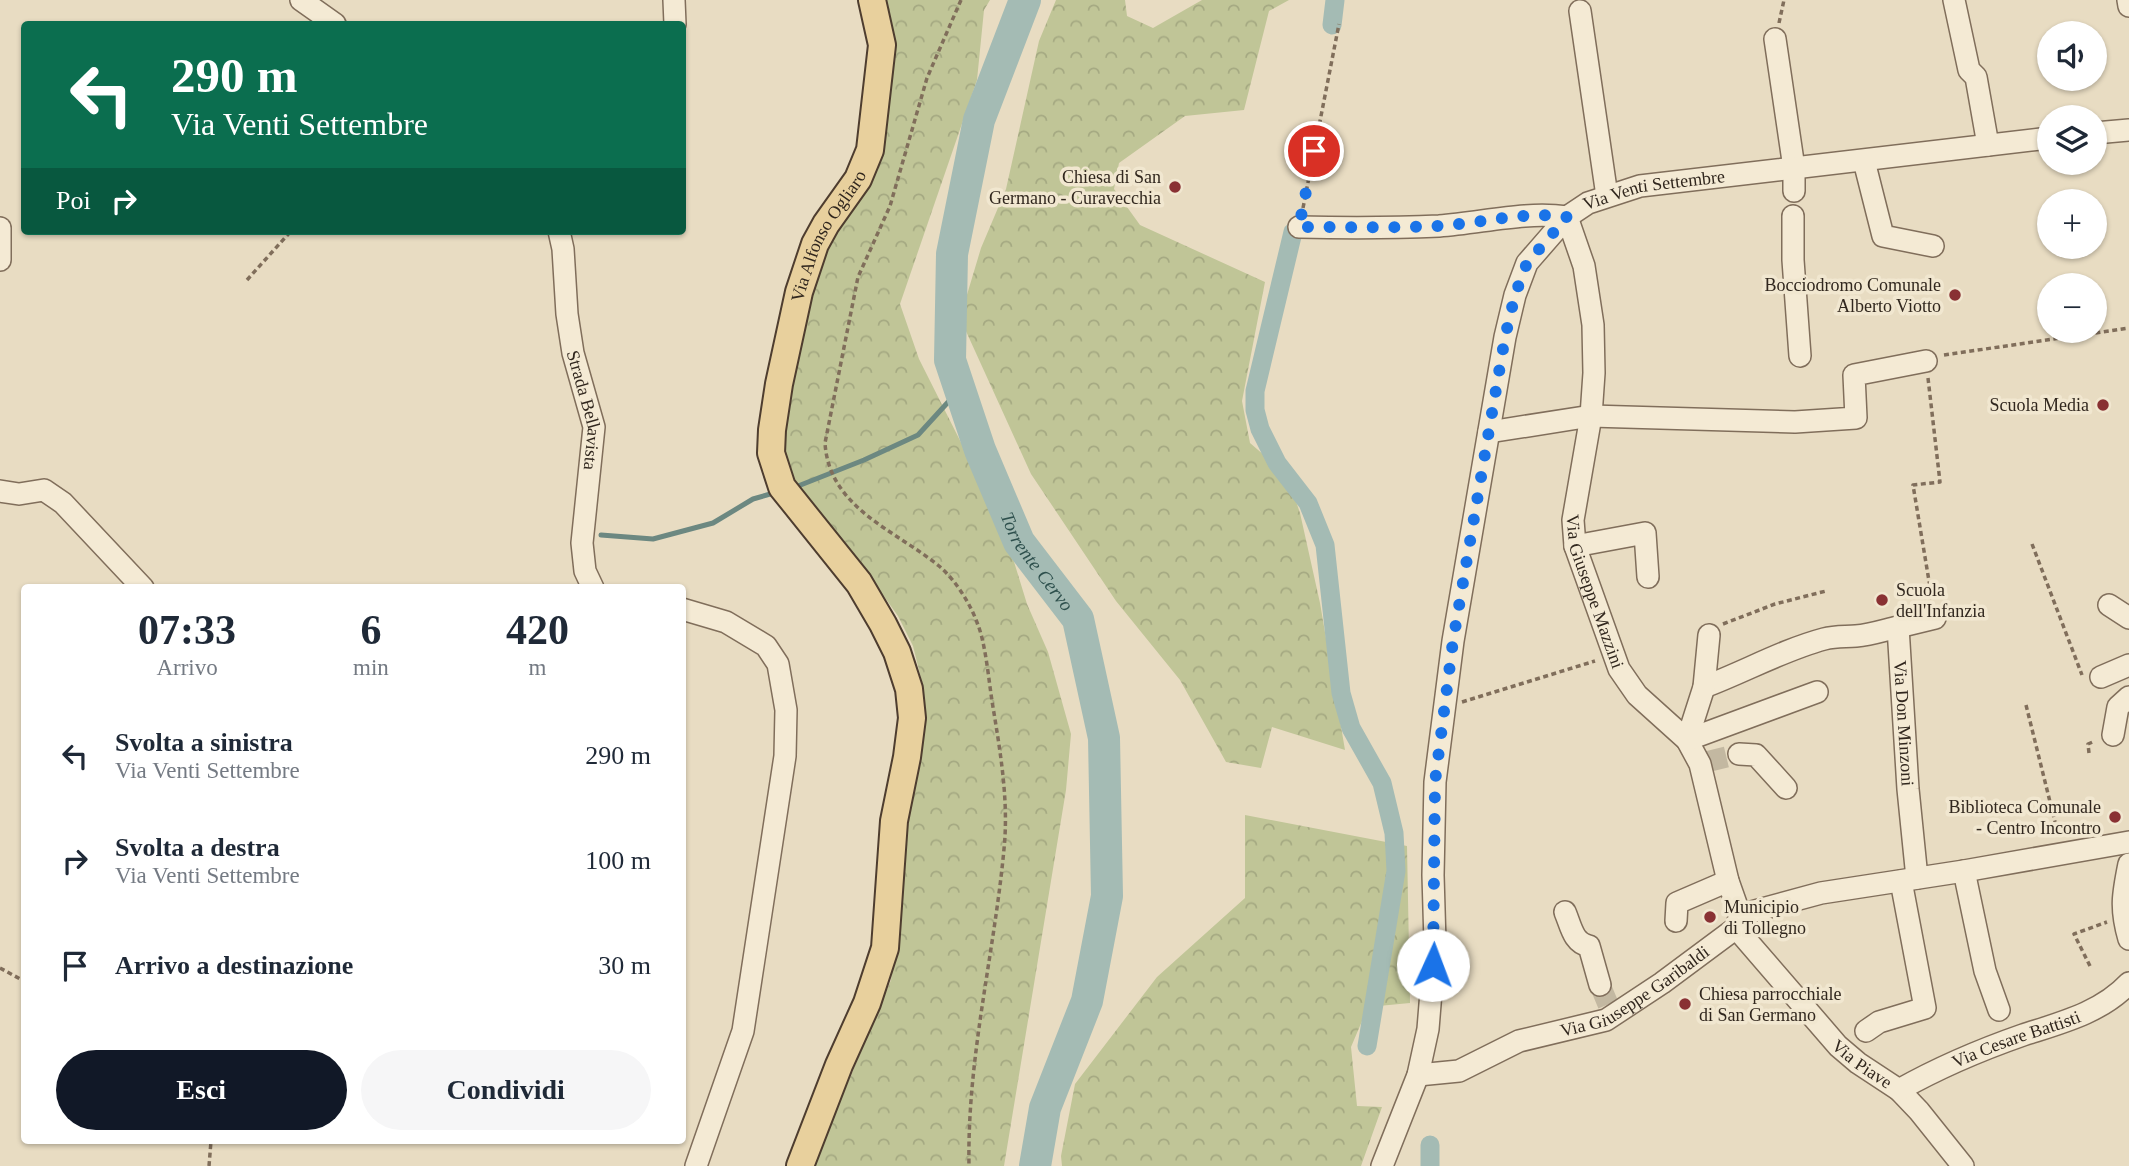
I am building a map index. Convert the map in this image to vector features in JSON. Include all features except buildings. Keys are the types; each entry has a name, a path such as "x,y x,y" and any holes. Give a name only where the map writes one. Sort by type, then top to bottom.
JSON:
{"main road":[{"name":"Via Alfonso Ogliaro","path":"800,1166 839,1065 867,1003 885,948 894,821 912,718 909,690 897,652 883,624 859,583 782,487 771,453 772,430 799,292 815,244 858,180 870,150 882,45 872,0"}],"street":[{"path":"301,0 331,21"},
{"path":"674,0 676,21"},
{"path":"1954,0 1969,70 1976,77 1988,145"},
{"path":"2128,0 2129,6"},
{"path":"1580,11 1607,196"},
{"path":"1775,39 1794,167 1794,191"},
{"path":"2107,132 2129,130"},
{"name":"Via Venti Settembre","path":"1299,227 1439,226 1543,213 1567,217 1588,203 1640,186 2037,139"},
{"path":"1864,161 1883,236 1933,246"},
{"path":"1793,216 1793,260 1800,356"},
{"path":"1382,1166 1418,1075 1428,1029 1434,943 1435,782 1453,641 1505,337 1515,295 1527,263 1567,217"},
{"name":"Via Giuseppe Mazzini","path":"1567,217 1584,266 1593,325 1591,416 1573,520 1575,546 1619,669 1637,695 1687,740 1703,763 1738,921"},
{"path":"0,228 0,260"},
{"name":"Strada Bellavista","path":"561,235 573,353 594,427 582,543 585,571 591,584"},
{"path":"1489,432 1591,416 1795,422 1856,418 1854,375 1926,361"},
{"path":"0,491 19,494 44,490 63,503 139,584"},
{"path":"1575,546 1645,533 1648,578"},
{"path":"2109,605 2129,618"},
{"path":"686,610 726,622 765,646 778,664 786,710 785,756 743,1031 696,1166"},
{"path":"1704,687 1780,654 1841,635 1855,636 1935,618"},
{"name":"Via Don Minzoni","path":"1866,1031 1879,1022 1925,1008 1909,880 1908,789 1898,627"},
{"path":"1687,740 1704,687 1709,635"},
{"path":"2102,677 2129,665"},
{"path":"1687,740 1817,692"},
{"path":"2113,735 2118,707 2129,697"},
{"path":"1739,754 1756,755 1786,788"},
{"name":"Via Giuseppe Garibaldi","path":"1418,1075 1460,1071 1519,1041 1606,1020 1611,1013 1662,984 1738,921 1821,893 2129,842"},
{"path":"2129,864 2123,898 2129,939"},
{"path":"1964,871 1985,971 1999,1010"},
{"path":"1676,920 1676,903 1728,881"},
{"path":"1565,912 1575,938 1583,945 1589,946 1600,985"},
{"name":"Via Piave","path":"1738,921 1838,1046 1899,1090 1963,1166"},
{"name":"Via Cesare Battisti","path":"1899,1090 1977,1053 2023,1035 2059,1026 2107,1000 2129,983"}],"path":[{"path":"961,0 927,78 890,206 858,276 825,443 826,462 838,487 861,510 941,568 965,596 982,636 1002,760 1004,848 970,1097 969,1166"},
{"path":"1299,227 1339,24"},
{"path":"247,280 287,235"},
{"path":"1935,618 1913,485 1940,482 1926,361 1943,355 2129,328"},
{"path":"2032,544 2085,683 2102,677"},
{"path":"1709,635 1718,633 1721,625 1732,620 1775,604 1826,591"},
{"path":"1445,706 1614,655"},
{"path":"2026,705 2055,822"},
{"path":"2090,966 2074,934 2125,916"},
{"path":"0,968 21,979"},
{"path":"209,1166 211,1144"}],"green space":[{"path":"884,0 990,0 984,10 977,80 900,304 919,359 1003,526 1027,604 1048,652 1071,734 1066,790 1004,1166 813,1166 891,980 910,798 919,747 923,686 913,646 898,616 845,542 798,503 777,451 810,296 825,251 834,233 868,188 881,152"},
{"path":"1056,0 1125,0 1127,16 1153,28 1202,0 1289,0 1269,11 1244,110 1185,116 1119,163 1114,189 1140,225 1265,282 1242,401 1250,443 1287,475 1300,513 1320,603 1345,750 1272,727 1261,768 1226,762 1180,680 1116,601 1031,474 960,318 981,248 1006,189 1039,41"},
{"path":"1245,815 1407,846 1410,1003 1368,1007 1351,1047 1357,1106 1382,1107 1361,1166 1062,1166 1061,1156 1075,1084 1157,977 1245,898"}],"waterway":[{"name":"Torrente Cervo","path":"1025,0 979,120 952,254 950,360 980,450 1019,542 1078,619 1104,738 1107,896 1087,1001 1045,1108 1035,1166"},
{"path":"1332,25 1335,0"},
{"path":"1293,232 1255,391 1255,410 1260,429 1277,463 1308,503 1325,545 1341,693 1351,728 1382,783 1394,833 1396,871 1367,1046"},
{"path":"793,488 918,435 960,389"},
{"path":"601,535 653,539 713,523 753,499 777,492"},
{"path":"1430,1145 1430,1166"}],"tunnel":[{"path":"1706,762 1739,754"},
{"path":"1600,985 1610,1009"}],"place":[{"name":"Chiesa di San Germano - Curavecchia","path":"1175,187"},
{"name":"Bocciodromo Comunale Alberto Viotto","path":"1955,295"},
{"name":"Scuola Media","path":"2103,405"},
{"name":"Scuola dell'Infanzia","path":"1882,600"},
{"name":"Biblioteca Comunale - Centro Incontro","path":"2115,817"},
{"name":"Municipio di Tollegno","path":"1710,917"},
{"name":"Chiesa parrocchiale di San Germano","path":"1685,1004"}],"route":[{"path":"1314,151 1299,227 1439,226 1543,213 1567,217 1527,263 1515,295 1505,337 1499,386 1453,641 1435,782 1433,965"}]}
